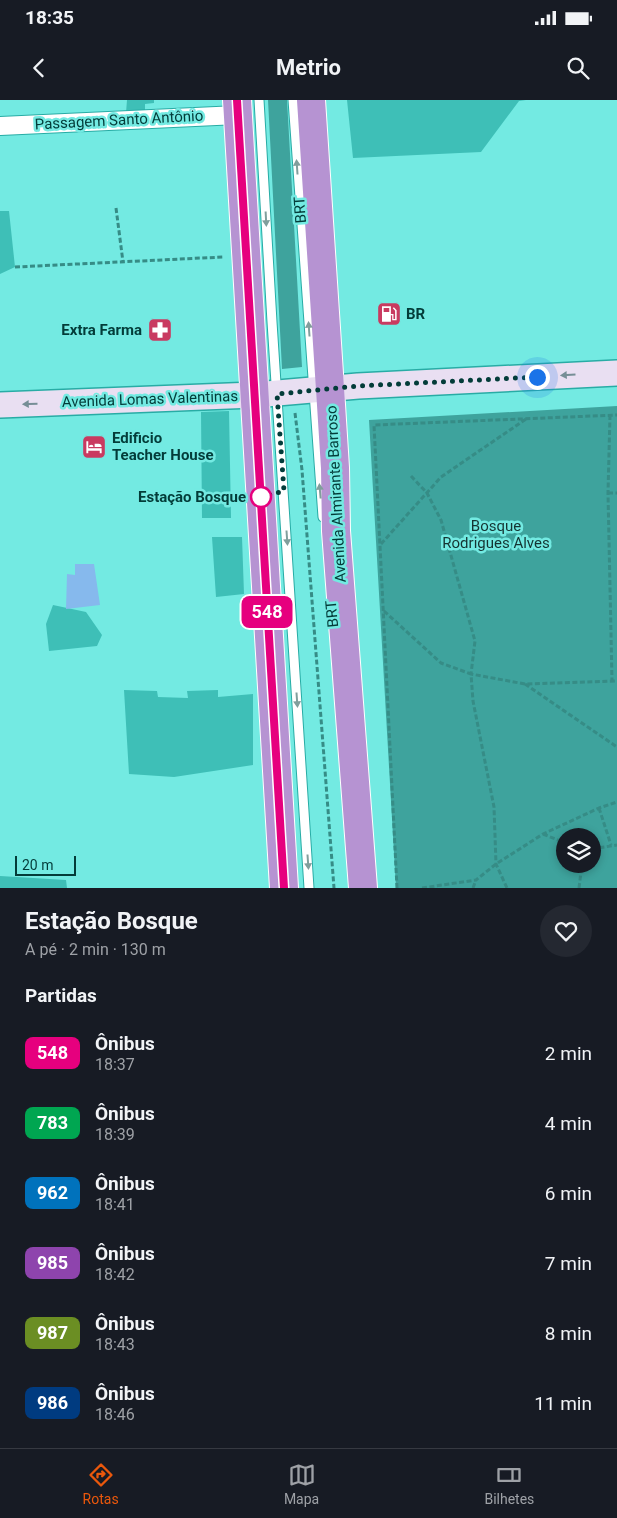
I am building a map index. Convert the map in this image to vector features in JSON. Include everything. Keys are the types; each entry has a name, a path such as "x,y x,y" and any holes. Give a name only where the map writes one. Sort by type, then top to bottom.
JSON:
{"highway":[{"name":"Avenida Almirante Barroso","path":"282,888 293,392 311,100"},
{"name":"Avenida Almirante Barroso","path":"245,105 246,256 293,392 335,468 336,531 363,888"}],"street":[{"name":"Passagem Santo Antônio","path":"0,126 245,105"},
{"name":"Avenida Lomas Valentinas","path":"0,405 293,392 617,372"}],"lane":[{"name":"BRT","path":"293,100 293,392 310,888"},
{"name":"BRT","path":"245,105 293,392 324,528"},
{"path":"340,703 356,888"}],"path":[{"path":"116,208 122,262"},
{"path":"15,267 246,256"},
{"path":"293,392 302,470 334,888"},
{"path":"397,888 374,425 617,414"},
{"path":"610,415 608,493 612,681"},
{"path":"380,545 441,477 527,418"},
{"path":"411,476 428,493 441,520 475,641 472,674 473,702 494,807 496,864 507,888"},
{"path":"608,493 617,493"},
{"path":"383,611 441,663 472,674 525,684 617,682"},
{"path":"525,684 617,747"},
{"path":"422,888 476,880 496,864 543,834 599,808 617,802"},
{"path":"599,808 612,846"},
{"path":"543,834 556,839"},
{"path":"601,848 617,845"},
{"path":"579,888 581,873"},
{"path":"473,888 476,880"}],"green space":[{"path":"127,100 154,100 154,103 145,104 145,111 126,113"},
{"path":"268,100 287,100 302,367 282,369"},
{"path":"347,100 526,100 519,101 481,152 353,158"},
{"path":"0,211 9,211 15,267 0,274"},
{"name":"Bosque Rodrigues Alves","path":"617,406 617,888 396,888 369,420"},
{"path":"229,411 231,518 202,518 201,412"},
{"path":"212,537 242,537 244,594 216,597"},
{"path":"53,605 86,612 102,635 97,646 49,651 46,624"},
{"path":"124,690 157,691 158,697 188,698 187,691 218,690 218,697 253,694 253,765 174,777 129,774"},
{"path":"0,876 66,880 67,888 0,888"}],"shaded area":[{"path":"75,564 94,564 100,605 66,609 67,574 75,575"}],"bus line":[{"name":"548","path":"237,100 284,888"}],"place":[{"name":"BR","path":"389,314"},
{"name":"Extra Farma","path":"160,330"},
{"name":"Edificio Teacher House","path":"94,447"},
{"name":"Estação Bosque","path":"261,497"}],"route":[{"path":"261,497 284,491 277,394 358,386 537,377"}]}
